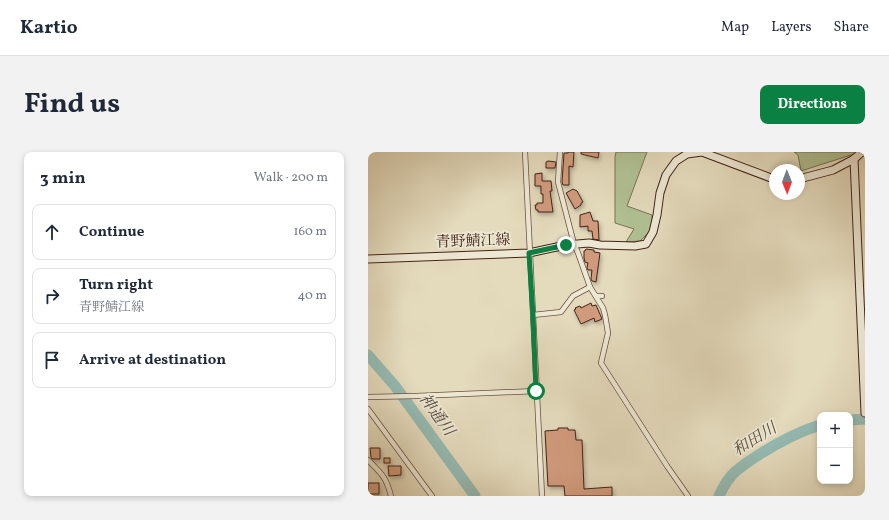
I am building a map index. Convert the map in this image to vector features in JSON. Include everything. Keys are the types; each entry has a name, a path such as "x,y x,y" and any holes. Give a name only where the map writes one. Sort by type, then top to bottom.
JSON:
{"main road":[{"name":"青野鯖江線","path":"368,259 529,253 589,242 600,245 635,246 646,244 653,232 658,215 660,193 666,175 676,161 687,154 702,152 769,177"},
{"path":"805,177 832,170 854,159 862,152"},
{"path":"854,159 865,413"}],"street":[{"path":"525,152 542,496"},
{"path":"560,152 558,182 574,244 590,287 605,315 608,333 601,363 688,496"},
{"path":"533,315 561,312 573,296 590,287"},
{"path":"596,296 602,296"},
{"path":"368,397 536,391"},
{"path":"368,408 432,496"},
{"path":"368,460 383,475 388,484 391,496"}],"green space":[{"path":"616,152 647,152 627,206 652,215 652,229 640,241 626,242 634,229 615,223"},
{"path":"794,152 856,152 854,154 805,170 805,164 800,164 798,155"}],"building":[{"path":"574,152 573,167 569,166 569,185 563,185 564,153"},
{"path":"581,152 599,152 598,158 581,154"},
{"path":"546,162 556,162 555,168 546,168"},
{"path":"542,173 542,181 551,181 552,191 550,191 553,212 538,212 538,210 536,210 535,205 537,205 537,203 543,203 543,194 541,194 541,186 535,186 535,174"},
{"path":"573,189 577,191 583,202 575,209 566,193"},
{"path":"590,212 593,221 598,221 599,240 593,239 592,231 588,231 588,226 580,227 580,215"},
{"path":"586,249 594,250 594,252 600,253 596,282 592,281 592,270 588,270 588,263 585,262 584,251"},
{"path":"591,303 592,306 596,305 602,319 595,322 594,318 581,324 574,310 576,309 575,308 580,306 581,308"},
{"path":"558,428 575,430 576,440 582,440 584,489 612,487 612,496 565,496 564,486 548,486 545,431 558,430"},
{"path":"370,448 380,448 380,459 372,459"},
{"path":"384,458 390,458 390,463 384,463"},
{"path":"388,466 401,466 401,475 389,476"},
{"path":"368,483 379,483 379,494 368,494"}],"waterway":[{"name":"神通川","path":"368,355 395,386 475,496"},
{"name":"和田川","path":"853,420 865,419"},
{"name":"和田川","path":"719,496 731,477 747,462 784,440 817,426"}],"route":[{"path":"536,391 529,253 566,245"}]}
